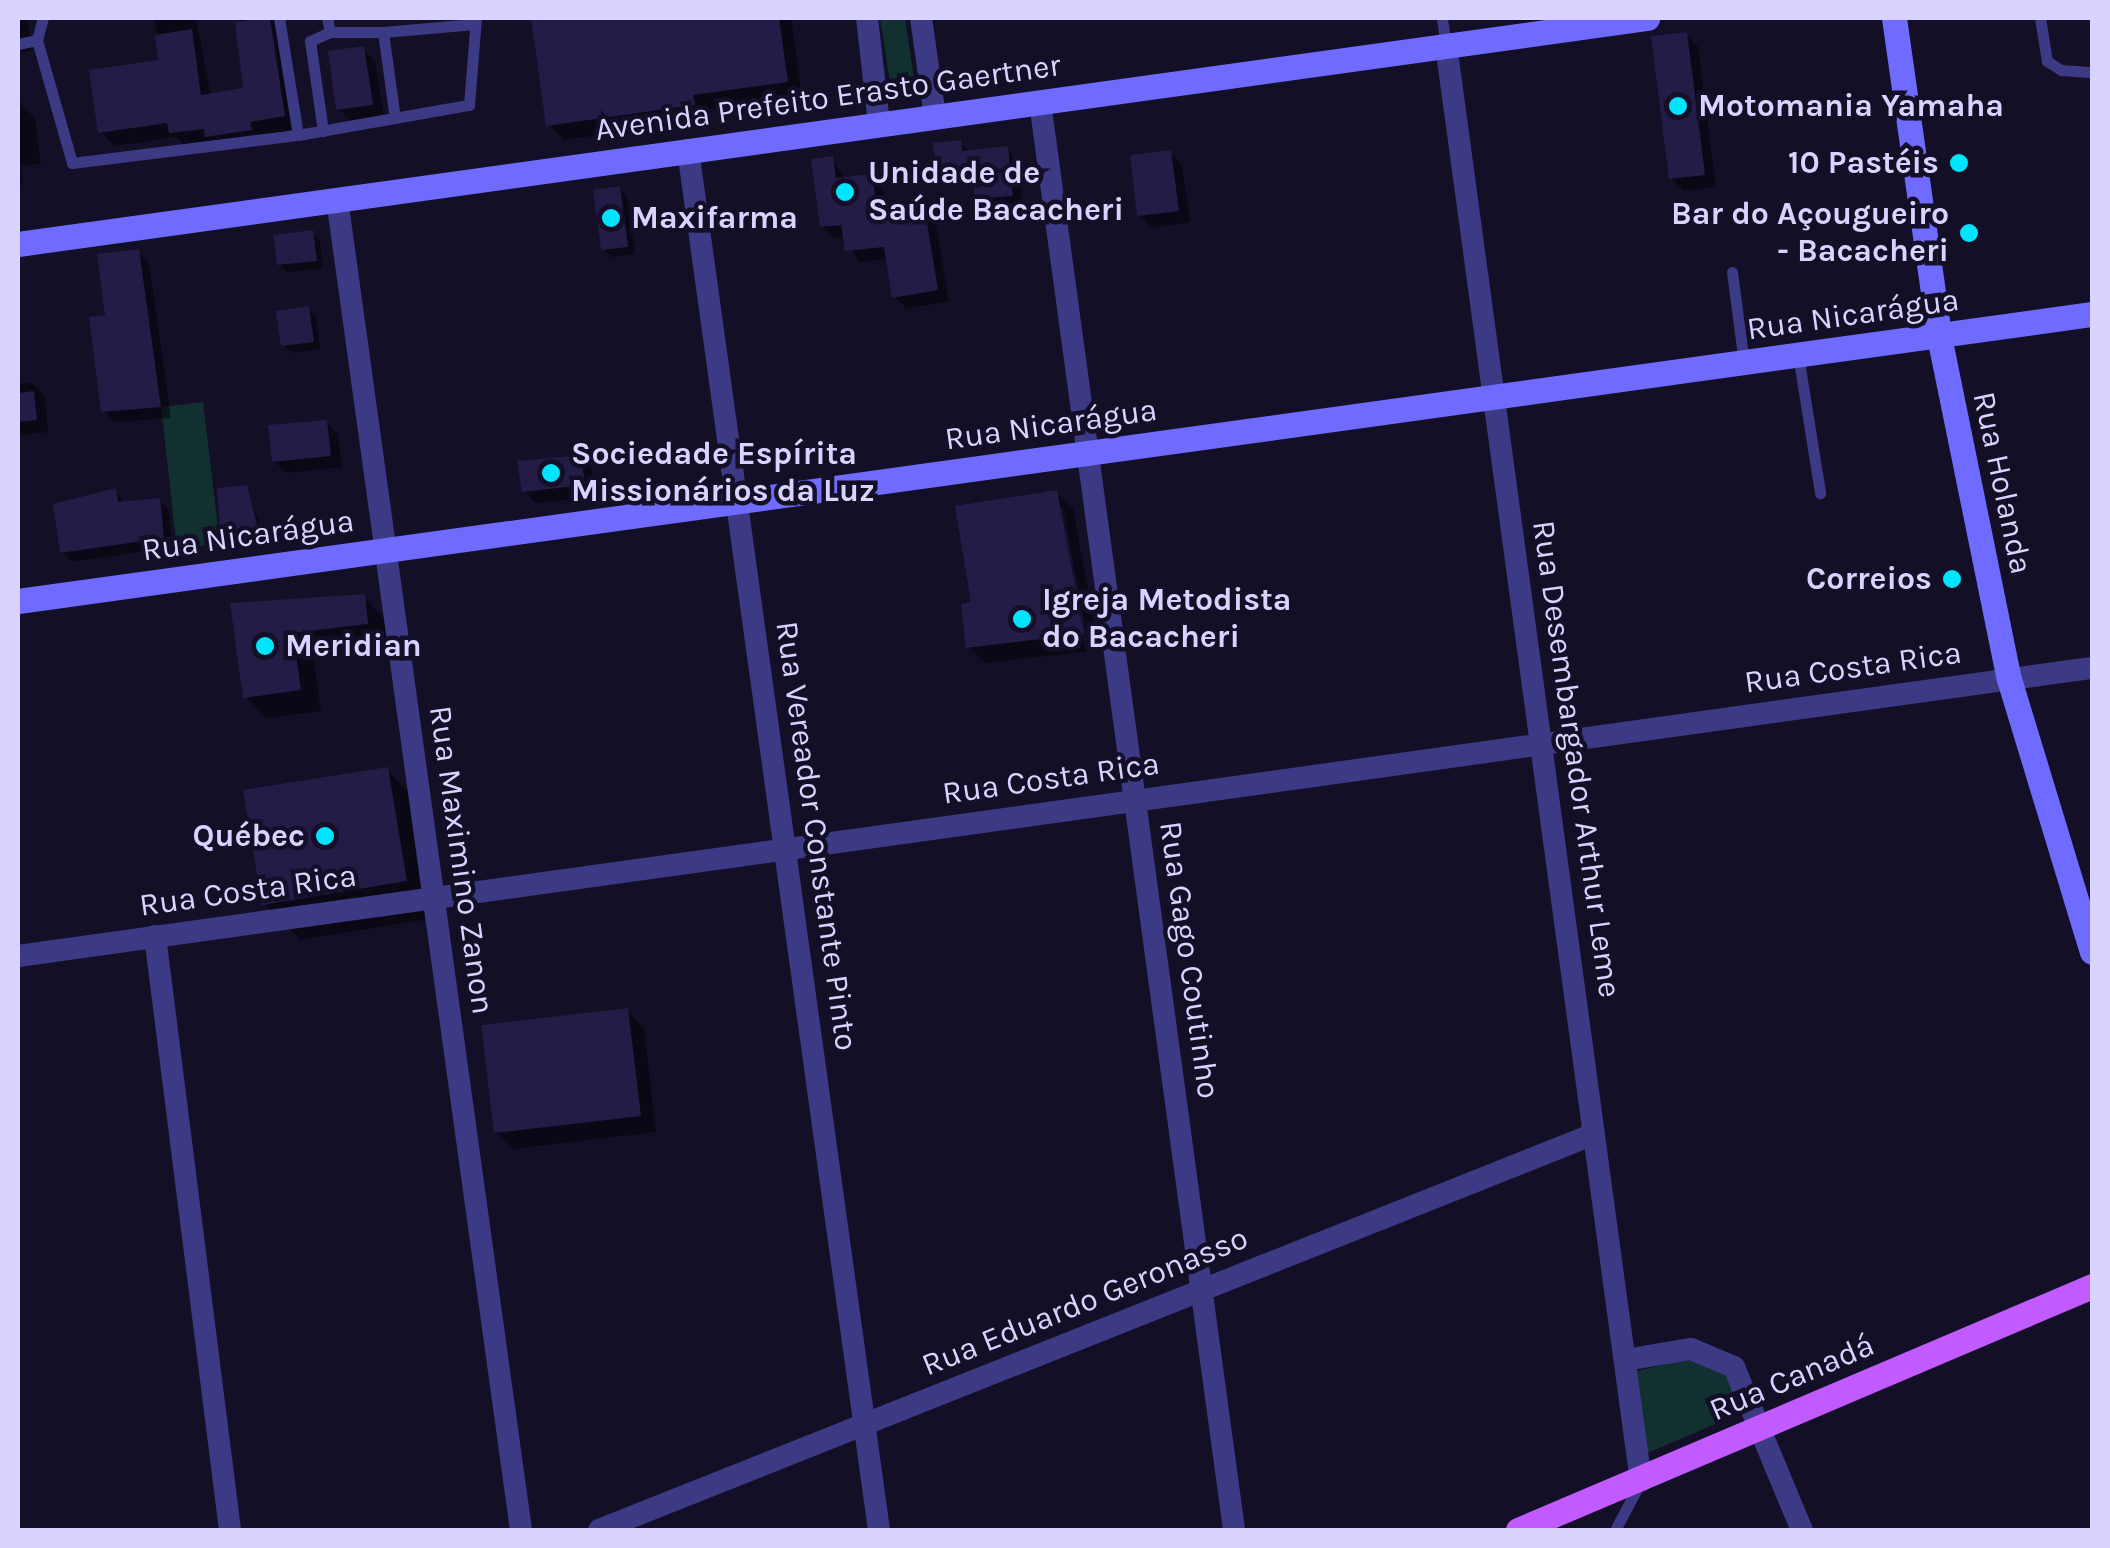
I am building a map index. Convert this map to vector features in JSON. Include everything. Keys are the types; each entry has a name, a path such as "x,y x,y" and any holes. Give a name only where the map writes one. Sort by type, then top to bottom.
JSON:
{"main road":[{"name":"Avenida Prefeito Erasto Gaertner","path":"18,244 1647,18"},
{"name":"Rua Holanda","path":"1894,18 1939,336 2009,679 2092,952"},
{"name":"Rua Nicarágua","path":"18,601 2092,314"},
{"name":"Rua Canadá","path":"1524,1530 1642,1481 1760,1425 2092,1286"}],"street":[{"path":"867,18 879,124"},
{"path":"922,18 935,116"},
{"name":"Rua Desembargador Arthur Leme","path":"1446,46 1642,1481"},
{"name":"Rua Gago Coutinho","path":"1040,102 1234,1530"},
{"name":"Rua Vereador Constante Pinto","path":"688,150 879,1530"},
{"name":"Rua Maximino Zanon","path":"337,199 520,1530"},
{"name":"Rua Costa Rica","path":"18,956 2092,668"},
{"path":"155,936 230,1530"},
{"name":"Rua Eduardo Geronasso","path":"599,1530 1594,1134"},
{"path":"1625,1360 1691,1349 1721,1356 1743,1382 1802,1530"}],"lane":[{"path":"43,18 37,40 72,163 298,135 469,106 476,21 382,32 330,32 310,41 323,130"},
{"path":"279,18 298,135"},
{"path":"326,18 330,32"},
{"path":"1442,18 1446,46"},
{"path":"2040,18 2047,61 2061,70 2092,72"},
{"path":"382,32 395,118"},
{"path":"18,44 37,40"},
{"path":"1732,272 1744,362"},
{"path":"1798,355 1820,493"},
{"path":"1616,1530 1630,1513 1642,1481"}],"green space":[{"path":"880,18 905,18 914,79 890,83"},
{"path":"203,402 220,544 177,549 161,407"},
{"path":"1680,1360 1708,1363 1731,1379 1744,1412 1645,1454 1634,1372"}],"building":[{"path":"270,18 285,116 250,122 252,130 205,137 204,129 169,133 167,123 98,133 89,70 158,60 155,35 192,29 201,95 243,88 235,22"},
{"path":"531,18 779,18 788,82 693,95 695,105 546,126"},
{"name":"Motomania Yamaha","path":"1687,32 1705,175 1669,179 1651,36"},
{"path":"364,46 373,105 336,110 328,51"},
{"path":"961,140 962,151 1008,146 1013,196 975,199 972,168 937,172 933,143"},
{"path":"1171,150 1179,211 1137,216 1130,155"},
{"path":"833,156 836,178 872,174 877,206 923,198 938,290 892,298 884,247 845,251 841,225 820,227 811,159"},
{"name":"Maxifarma","path":"620,186 628,247 601,250 593,190"},
{"path":"313,230 317,261 277,265 273,235"},
{"path":"139,249 161,407 101,412 89,317 105,315 97,254"},
{"path":"309,306 314,342 281,346 276,311"},
{"path":"34,391 37,420 18,422 18,393"},
{"path":"327,420 331,456 272,462 268,425"},
{"name":"Sociedade Espírita Missionários da Luz","path":"581,455 585,485 522,492 517,461"},
{"path":"247,485 258,528 220,531 217,488"},
{"path":"116,488 118,502 160,498 164,538 60,553 53,504"},
{"path":"1057,490 1084,634 966,648 961,604 971,602 955,506"},
{"name":"Meridian","path":"365,594 368,624 293,633 301,690 243,698 230,603"},
{"name":"Québec","path":"388,767 407,881 262,905 243,790"},
{"path":"628,1008 641,1116 494,1133 481,1025"}],"place":[{"name":"Motomania Yamaha","path":"1678,106"},
{"name":"10 Pastéis","path":"1959,163"},
{"name":"Unidade de Saúde Bacacheri","path":"845,192"},
{"name":"Maxifarma","path":"611,218"},
{"name":"Bar do Açougueiro - Bacacheri","path":"1969,233"},
{"name":"Sociedade Espírita Missionários da Luz","path":"551,473"},
{"name":"Correios","path":"1952,579"},
{"name":"Igreja Metodista do Bacacheri","path":"1022,619"},
{"name":"Meridian","path":"265,646"},
{"name":"Québec","path":"325,836"}]}
